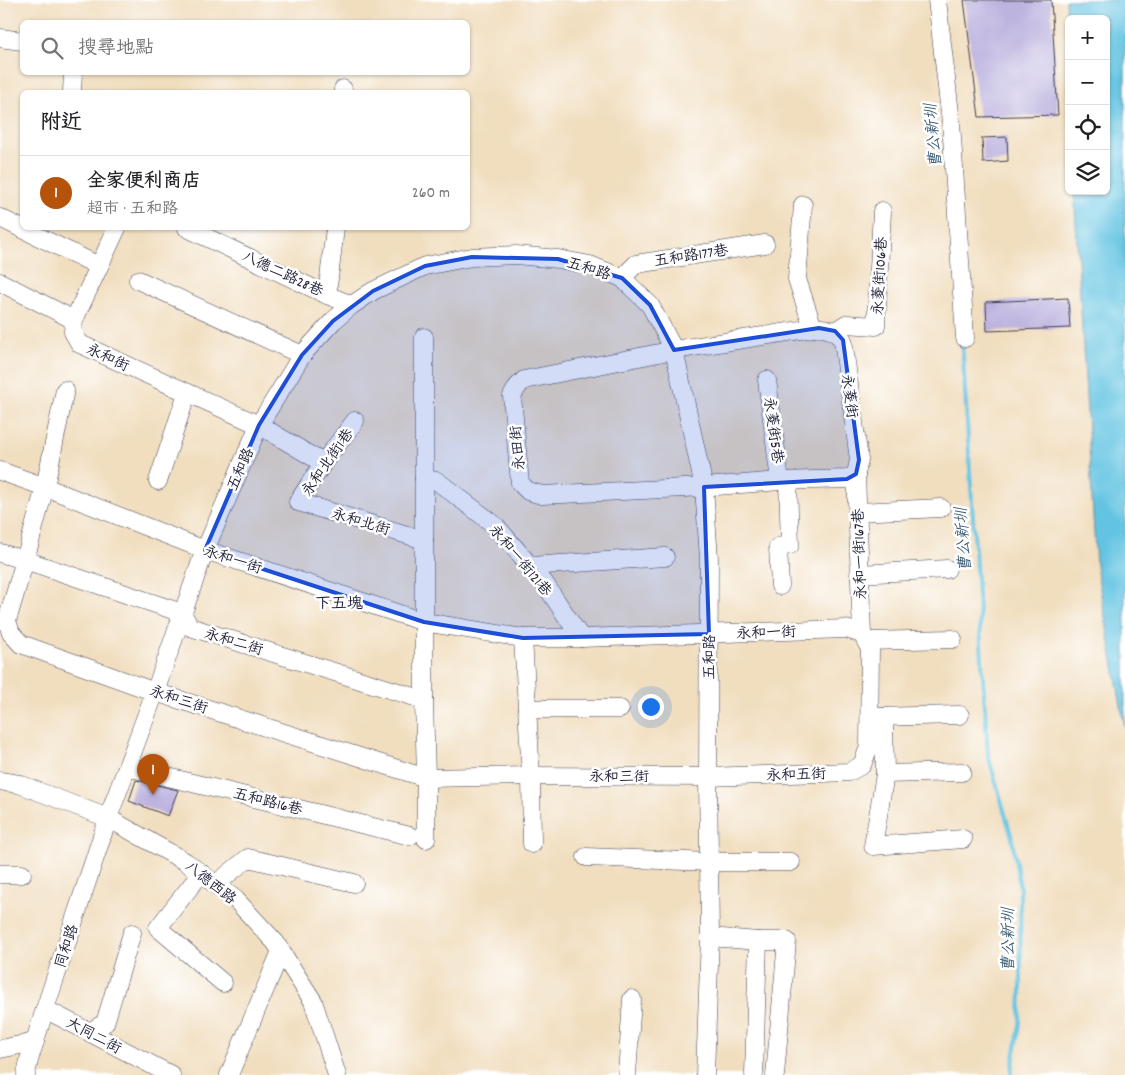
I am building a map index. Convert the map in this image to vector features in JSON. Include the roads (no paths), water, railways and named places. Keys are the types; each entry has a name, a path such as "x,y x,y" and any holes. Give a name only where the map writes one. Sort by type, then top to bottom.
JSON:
{"street":[{"path":"937,0 951,122 965,338"},
{"path":"0,38 20,41"},
{"path":"72,90 73,75"},
{"path":"803,205 797,279 813,328"},
{"name":"永菱街106巷","path":"835,331 846,324 876,326 882,211"},
{"path":"0,218 20,228"},
{"path":"25,230 99,266"},
{"path":"0,282 74,320 116,230"},
{"name":"八德二路28巷","path":"191,230 327,295 352,305"},
{"path":"327,295 334,230"},
{"name":"五和路177巷","path":"622,278 636,264 765,244"},
{"name":"五和路","path":"108,818 205,550 259,425 302,355 333,321 373,290 426,266 472,257 516,256 558,259 590,265 622,278 650,305 674,350 704,487 709,559 708,777 710,862 710,937 705,1075"},
{"path":"138,280 302,355"},
{"name":"永和街","path":"74,320 73,332 80,344 259,425 323,463"},
{"path":"674,350 813,328 835,331"},
{"name":"永菱街","path":"835,331 843,340 859,460 856,474"},
{"path":"424,337 424,700 426,778"},
{"name":"永田街","path":"674,350 524,380 512,396 520,483 528,492 542,495 704,487"},
{"name":"永菱街5巷","path":"767,380 784,481 790,545 778,547 780,586"},
{"path":"25,560 45,486 65,390"},
{"path":"158,481 187,393"},
{"name":"永和北街1巷","path":"298,502 323,463 355,421"},
{"name":"永和一街","path":"0,471 45,486 205,550 424,622 523,638 581,638 846,629 864,638 953,639"},
{"path":"704,487 846,479 856,474"},
{"name":"永和一街167巷","path":"856,474 864,638"},
{"name":"永和一街121巷","path":"424,479 437,481 496,526 543,581 581,638"},
{"name":"永和北街","path":"298,502 424,540"},
{"path":"857,512 941,508"},
{"name":"永和二街","path":"0,553 182,613 190,627 424,700"},
{"path":"530,566 665,557"},
{"name":"永和三街","path":"25,560 7,621 11,633 21,644 155,692 426,778 530,776 708,777"},
{"path":"860,574 947,569"},
{"path":"523,638 532,844"},
{"path":"864,638 870,649 876,717 885,774 873,846 964,839"},
{"path":"527,709 620,709"},
{"path":"876,717 960,715"},
{"name":"永和五街","path":"708,777 849,772 862,765 869,747 876,717"},
{"name":"五和路16巷","path":"127,767 418,837 426,778"},
{"path":"885,774 962,772"},
{"name":"八德西路","path":"0,781 19,784 108,818 186,862 236,900 275,942 313,1001 337,1075"},
{"name":"同和路","path":"26,1075 29,1060 108,818"},
{"path":"586,856 710,862 791,862"},
{"path":"216,884 248,858 354,883"},
{"path":"201,873 158,928 223,982"},
{"path":"0,874 22,874"},
{"path":"89,1032 105,1023 132,932"},
{"path":"710,937 758,941 787,941 775,1075"},
{"path":"754,1075 758,941"},
{"path":"229,1075 281,951"},
{"path":"627,1075 632,999"},
{"name":"大同二街","path":"45,1010 171,1075"},
{"path":"0,1049 35,1042"}],"water":[{"path":"1066,0 1125,0 1125,728 1096,566 1074,195 1110,195 1110,15 1066,15"}],"waterway":[{"name":"曹公新圳","path":"962,343 988,755 1012,838 1020,889 1020,1024 1011,1075"}],"place":[{"name":"全家便利商店","path":"153,795"}],"district":[{"name":"下五塊","path":"339,602"}]}
